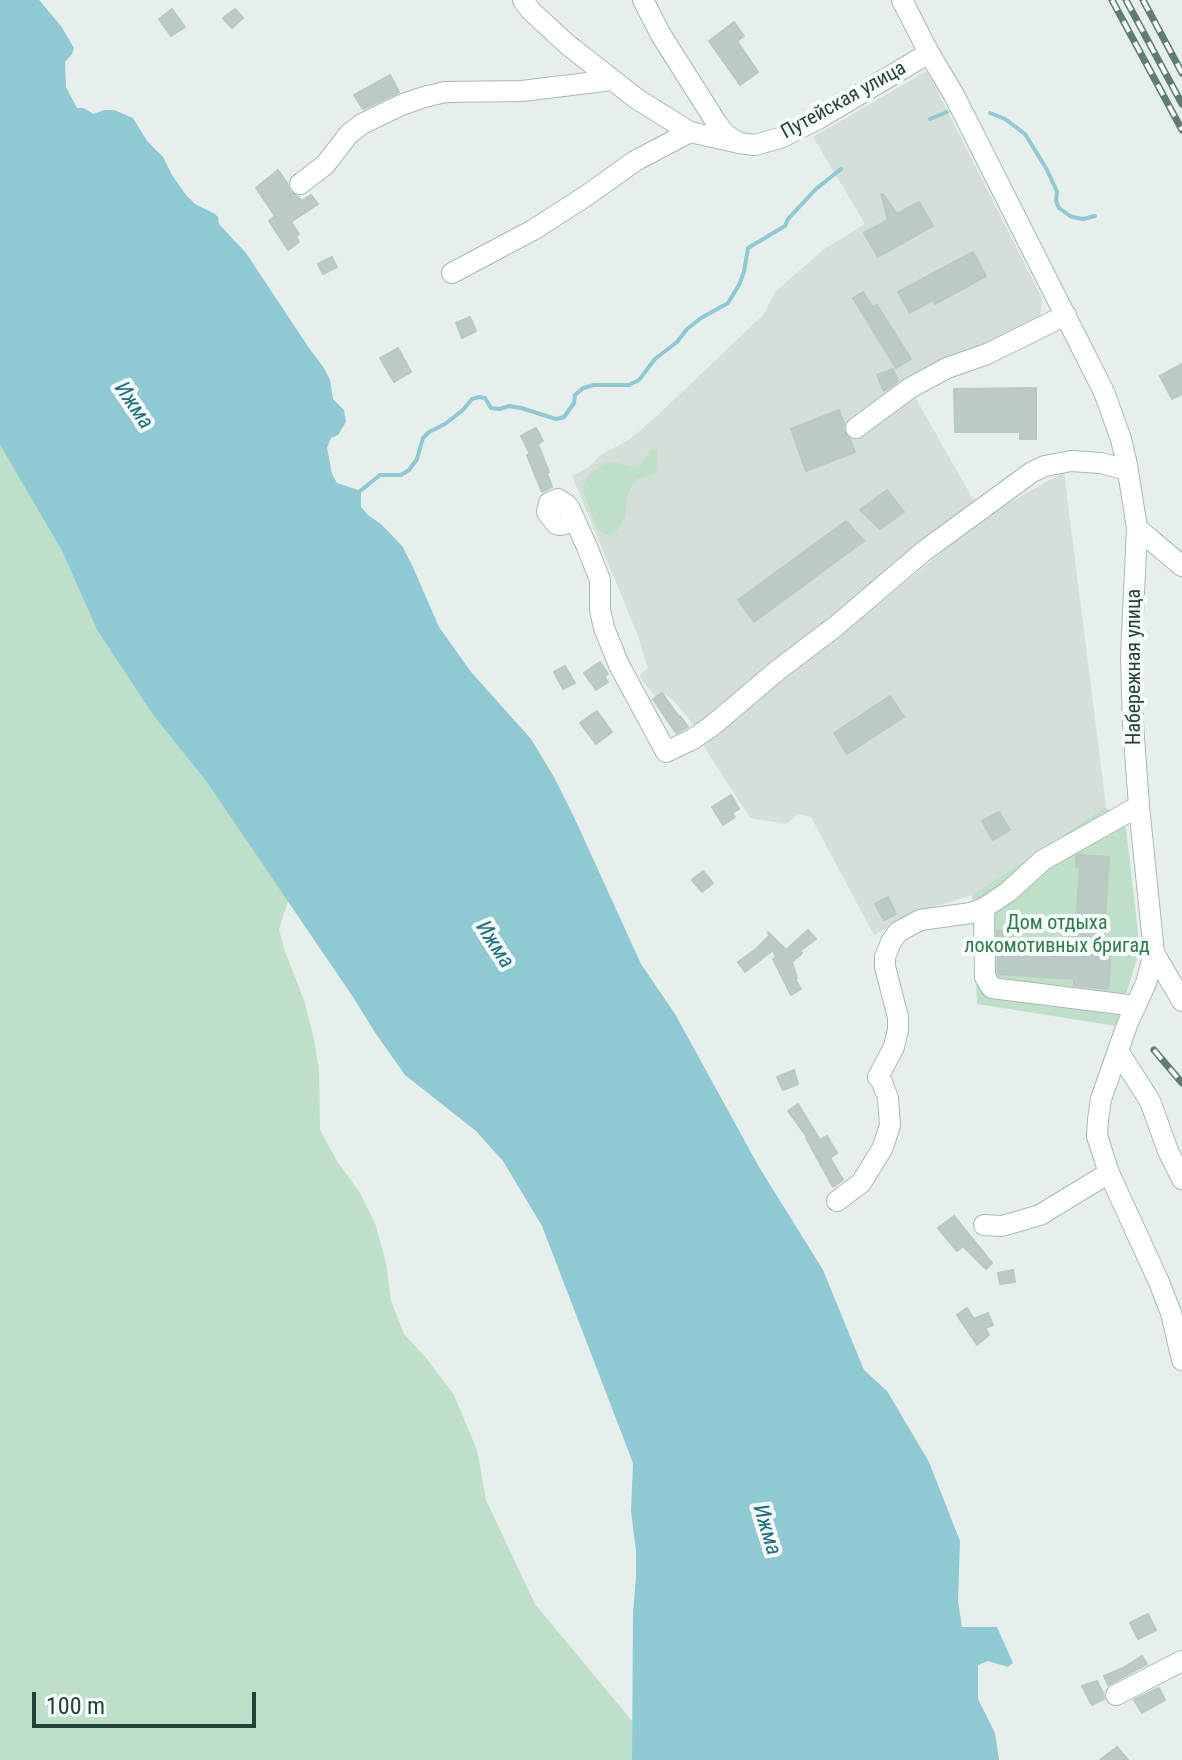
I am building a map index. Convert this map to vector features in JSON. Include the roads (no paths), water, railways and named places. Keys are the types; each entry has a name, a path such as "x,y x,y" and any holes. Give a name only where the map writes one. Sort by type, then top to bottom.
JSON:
{"street":[{"name":"Путейская улица","path":"523,0 568,45 637,99 690,132 739,143 755,145 790,133 929,53"},
{"path":"643,0 661,35 716,122 725,134 739,143"},
{"name":"Набережная улица","path":"902,0 1066,315 1104,392 1121,439 1137,528 1131,657 1139,806 1154,953 1101,1099 1097,1136 1109,1173 1171,1313 1182,1360"},
{"path":"300,184 325,165 349,134 362,124 424,97 445,92 522,91 612,80"},
{"path":"452,273 533,230 635,161 690,132"},
{"path":"856,428 910,388 947,368 987,354 1066,315"},
{"path":"575,521 600,580 601,619 610,645 666,752 713,725 924,551 1032,472 1071,461 1101,463 1127,470"},
{"path":"1137,528 1182,566"},
{"path":"837,1201 861,1183 882,1149 890,1126 888,1098 878,1077 894,1047 898,1030 885,957 898,932 920,920 971,913 984,908 1008,892 1043,860 1139,806"},
{"path":"984,908 985,977 992,988 1136,1006"},
{"path":"1154,953 1182,1001"},
{"path":"1118,1051 1150,1101 1182,1179"},
{"path":"984,1225 1002,1226 1040,1215 1109,1173"},
{"path":"1116,1695 1182,1661"}],"water":[{"name":"Ижма","path":"0,0 39,0 61,26 74,48 65,62 66,87 77,108 94,114 114,110 133,118 147,141 163,157 186,195 195,204 215,214 219,224 246,253 324,368 330,380 333,399 344,410 346,422 338,435 331,438 327,448 332,474 337,483 361,491 361,507 402,546 439,627 471,672 531,739 554,777 641,964 675,1014 759,1167 823,1270 864,1370 887,1391 929,1462 960,1541 958,1601 962,1627 997,1627 1013,1663 1008,1667 988,1661 978,1665 978,1699 995,1733 999,1760 632,1760 636,1577 631,1511 633,1463 542,1226 503,1161 476,1131 405,1075 206,781 153,715 97,630 62,551 0,445"}],"waterway":[{"path":"930,119 947,112"},
{"path":"990,113 1005,119 1025,134 1055,187 1059,208 1077,218 1095,216"},
{"path":"359,492 380,475 401,475 409,470 417,459 423,438 463,410 472,399 485,398 491,408 521,408 556,419 564,417 574,403 575,395 583,388 629,385 639,380 655,359 677,342 687,329 728,303 744,272 748,248 785,226 816,189 841,169"}],"railway":[{"path":"1112,0 1182,130"},
{"path":"1126,0 1182,104"},
{"path":"1143,0 1182,73"},
{"path":"1154,1050 1182,1083"}],"park label":[{"name":"Дом отдыха локомотивных бригад","path":"1057,936"}]}
